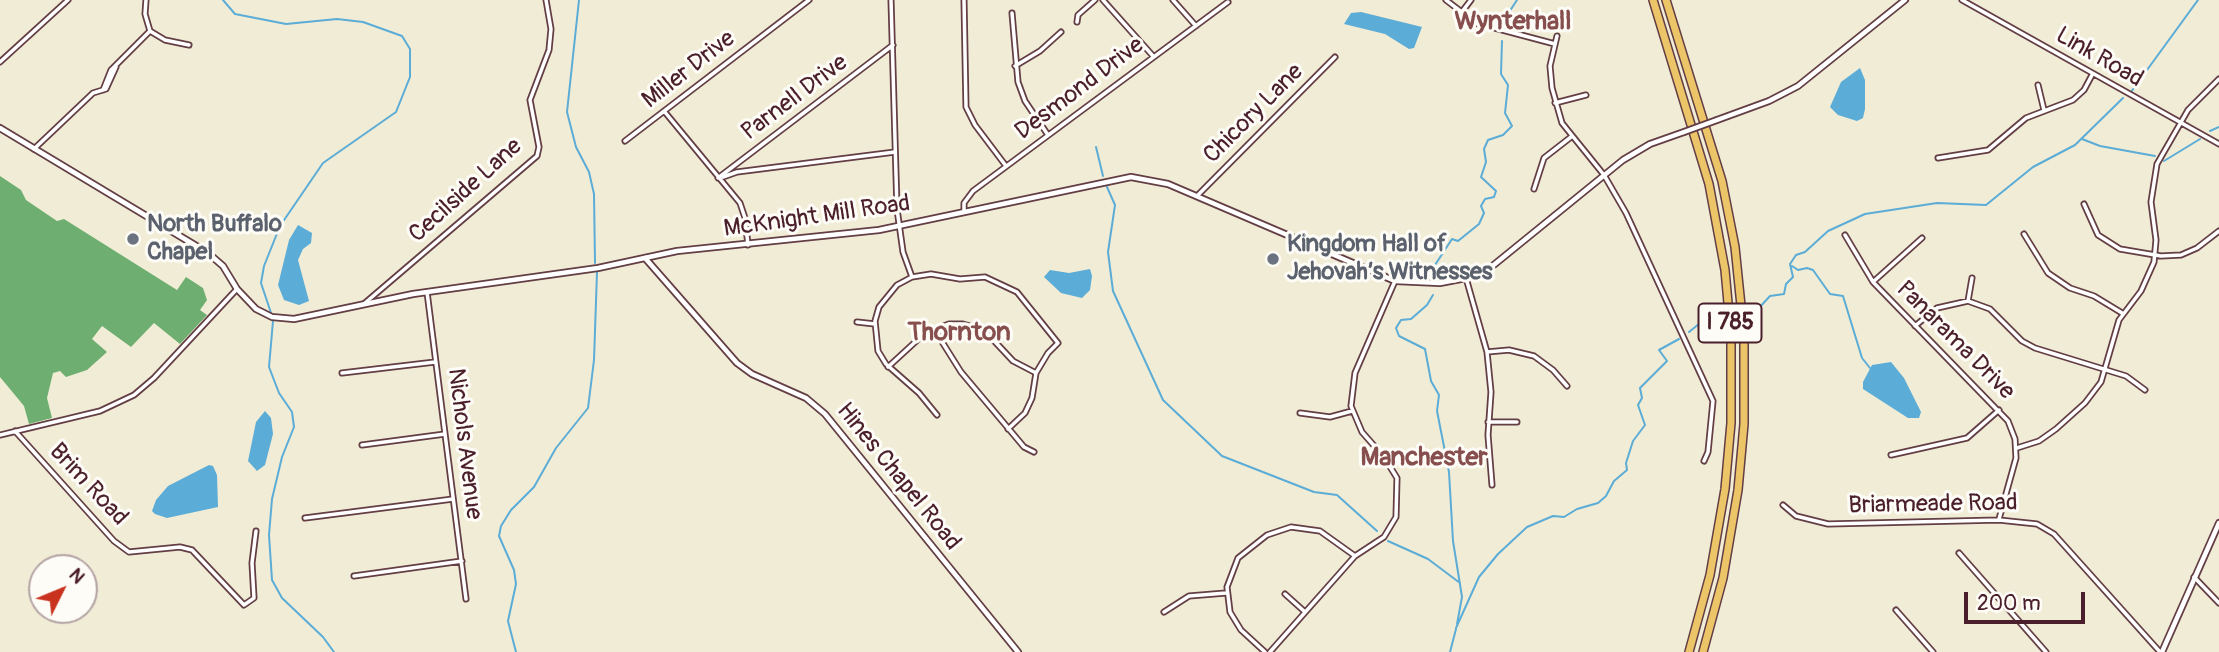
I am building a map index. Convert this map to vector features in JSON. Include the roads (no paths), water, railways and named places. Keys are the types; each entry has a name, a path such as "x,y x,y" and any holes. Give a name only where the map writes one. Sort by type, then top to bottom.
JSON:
{"highway":[{"name":"I 785","path":"1653,0 1692,120 1712,195 1725,270 1731,336 1731,423 1726,488 1713,564 1689,652"},
{"name":"I 785","path":"1667,0 1722,181 1736,258 1744,335 1744,424 1738,490 1725,567 1703,652"}],"street":[{"path":"0,62 68,0"},
{"path":"146,0 145,15 150,31 165,40 189,45"},
{"name":"Cecilside Lane","path":"363,304 537,156 539,147 530,100 549,50 551,29 546,0"},
{"name":"Miller Drive","path":"625,141 809,0"},
{"path":"891,0 898,226 912,277"},
{"path":"964,0 966,107 975,125 1006,166"},
{"path":"1077,22 1079,15 1095,0"},
{"path":"1102,0 1153,57"},
{"path":"1173,0 1196,26"},
{"path":"1446,0 1461,13 1493,30 1555,44"},
{"path":"1461,13 1471,0"},
{"name":"McKnight Mill Road","path":"0,128 208,253 223,266 237,289 256,310 281,318 302,317 427,292 598,268 677,251 898,226 1131,177 1157,180 1395,281 1429,284 1466,278 1501,261 1604,176 1640,150 1769,102 1798,86 1905,0"},
{"name":"Link Road","path":"1962,0 2179,124 2219,144"},
{"name":"Desmond Drive","path":"964,212 967,196 1228,2"},
{"path":"1012,13 1015,66 1025,101 1048,135"},
{"path":"34,149 93,93 105,89 111,70 150,31"},
{"path":"1015,66 1040,51 1061,32"},
{"path":"1557,36 1550,66 1555,103 1571,137 1604,176 1644,250 1714,403 1708,452 1704,461"},
{"name":"Parnell Drive","path":"718,178 893,45"},
{"name":"Chicory Lane","path":"1197,196 1335,57"},
{"path":"1938,158 1988,150 2020,121 2063,105 2078,96 2092,75"},
{"path":"1998,520 2013,472 2017,448 2039,440 2066,421 2094,393 2106,369 2112,338 2122,313 2146,282 2155,255 2151,202 2157,164 2179,124 2198,97 2219,79"},
{"path":"2038,85 2045,111"},
{"path":"1555,103 1586,95"},
{"path":"664,111 742,208 748,245"},
{"path":"1534,189 1544,158 1571,137"},
{"path":"718,178 737,172 895,152"},
{"path":"2084,204 2090,224 2108,242 2120,248 2155,255 2188,253 2219,231"},
{"path":"2024,234 2048,273 2070,288 2105,302 2122,313"},
{"name":"Panarama Drive","path":"1844,235 1873,282 2008,421 2017,448"},
{"path":"1873,282 1922,238"},
{"name":"Hines Chapel Road","path":"645,258 737,363 752,374 806,398 819,408 1018,652"},
{"path":"937,415 910,384 888,367 878,351 875,324 886,296 912,277 931,274 996,279 1025,300 1058,343 1048,353 1036,373 1032,398 1025,413 1008,429"},
{"path":"1466,278 1487,352 1491,393 1488,422 1492,485"},
{"path":"1968,301 1972,278"},
{"path":"1354,556 1320,531 1291,527 1276,530 1238,558 1231,569 1226,593 1235,623 1268,652 1354,556 1388,531 1398,508 1399,488 1392,468 1362,432 1352,411 1351,390 1395,281"},
{"path":"0,435 100,411 134,395 154,378 237,289"},
{"name":"Nichols Avenue","path":"427,292 467,599"},
{"path":"1915,326 1937,308 1968,301 1990,309 2030,345 2135,380 2145,390"},
{"path":"857,322 875,324"},
{"path":"888,367 934,329 949,324 975,326 990,335 1013,361 1036,373"},
{"path":"934,329 961,372 1024,447 1034,452"},
{"path":"1487,352 1509,350 1534,356 1553,370 1567,386"},
{"path":"342,373 435,362"},
{"path":"1891,455 1967,438 1999,410"},
{"path":"1300,413 1330,418 1352,411"},
{"path":"1488,422 1517,422"},
{"name":"Brim Road","path":"15,431 121,547 129,552 135,549 180,547 192,550 244,605 254,598 252,563 256,531"},
{"path":"362,445 445,434"},
{"path":"305,518 453,499"},
{"name":"Briarmeade Road","path":"1783,505 1796,516 1828,524 2028,521 2054,534 2161,652"},
{"path":"2161,652 2219,523"},
{"path":"1959,553 2046,652"},
{"path":"354,576 461,561"},
{"path":"2194,577 2219,603"},
{"path":"1164,612 1189,596 1226,593"},
{"path":"1285,594 1305,612"},
{"path":"1896,610 1933,652"}],"water":[{"path":"1361,12 1422,27 1414,48 1409,49 1385,34 1344,24 1351,13"},
{"path":"1860,68 1865,80 1865,109 1863,118 1857,121 1838,115 1830,107 1841,82"},
{"path":"298,225 312,233 311,243 303,249 298,260 309,301 299,305 284,300 278,285 289,240"},
{"path":"1090,269 1090,290 1082,298 1061,293 1044,277 1050,270 1069,273"},
{"path":"1891,362 1904,378 1921,412 1919,418 1908,418 1863,389 1863,382 1872,365"},
{"path":"265,411 271,418 273,434 265,465 257,471 248,461 256,422"},
{"path":"209,465 213,466 217,475 218,507 167,518 152,511 156,500 168,486"}],"waterway":[{"path":"223,0 235,14 286,24 337,19 363,22 402,36 410,49 410,77 396,112 323,163 280,226 264,266 261,283 271,313"},
{"path":"579,0 567,112 576,147 589,172 594,194 595,263"},
{"path":"1502,23 1517,0"},
{"path":"2131,92 2198,0"},
{"path":"1432,279 1435,265 1452,239 1458,241 1479,224 1484,213 1481,206 1485,199 1494,197 1496,191 1481,177 1486,162 1484,149 1488,140 1503,135 1512,126 1505,113 1508,85 1501,74 1502,41"},
{"path":"1750,311 1758,309 1770,296 1784,294 1786,284 1793,277 1790,264 1796,255 1805,252 1828,231 1865,214 1937,203 1986,205 2033,167 2075,145 2123,98"},
{"path":"2210,131 2219,127"},
{"path":"2082,139 2100,146 2155,156"},
{"path":"2164,161 2200,139"},
{"path":"1096,147 1103,176"},
{"path":"1107,187 1115,205 1108,252 1113,291 1163,400 1222,456 1314,492 1337,495 1377,531"},
{"path":"1792,266 1798,270 1813,270 1830,294 1843,296 1862,358 1870,368"},
{"path":"516,652 508,621 516,584 514,570 499,536 501,526 511,510 534,487 556,448 588,408 594,360 597,272"},
{"path":"1433,295 1427,305 1411,319 1401,320 1396,328 1399,336 1425,349 1431,381 1439,395 1437,411 1449,472 1453,541 1462,597 1457,624"},
{"path":"1689,332 1715,311 1721,311"},
{"path":"273,321 269,367 279,393 292,412 294,427 282,457 272,499 269,535 272,580 282,598 323,637 334,652"},
{"path":"1456,628 1479,577 1498,554 1527,527 1553,516 1564,517 1577,509 1598,503 1606,496 1614,481 1627,470 1626,463 1633,441 1645,425 1638,405 1642,398 1640,388 1667,361 1659,350 1679,339"},
{"path":"1388,541 1428,559 1460,583"},
{"path":"1450,652 1456,629"}],"place":[{"name":"North Buffalo Chapel","path":"133,239"},
{"name":"Kingdom Hall of Jehovah’s Witnesses","path":"1273,259"}],"district":[{"name":"Wynterhall","path":"1513,22"},
{"name":"Thornton","path":"959,333"},
{"name":"Manchester","path":"1424,458"}]}
